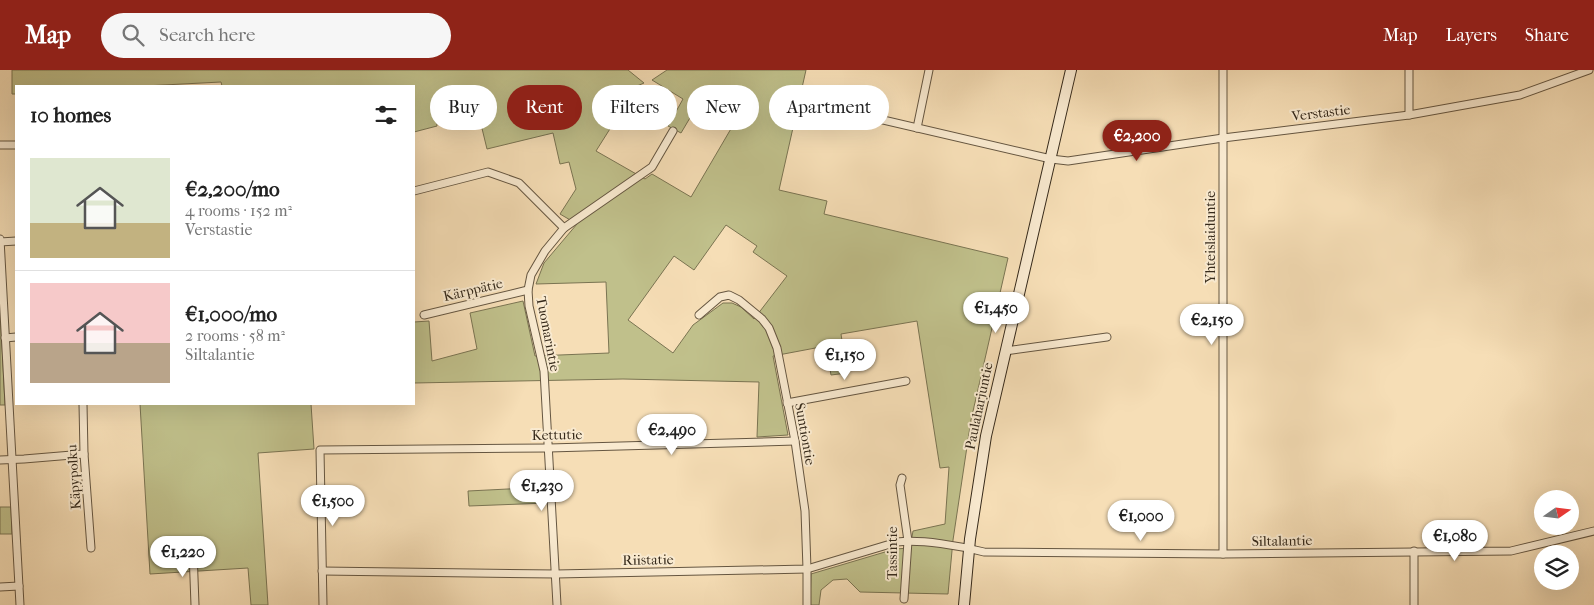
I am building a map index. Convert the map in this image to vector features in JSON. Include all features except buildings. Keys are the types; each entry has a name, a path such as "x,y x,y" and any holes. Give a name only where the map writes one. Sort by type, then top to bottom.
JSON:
{"main road":[{"name":"Paulaharjuntie","path":"964,605 969,548 986,436 1071,70"}],"street":[{"path":"917,128 929,70"},
{"name":"Yhteislaiduntie","path":"1223,70 1223,554"},
{"path":"1409,70 1409,115"},
{"name":"Verstastie","path":"889,121 1051,159 1068,161 1223,138 1409,115 1520,95 1589,70"},
{"name":"Tuomarintie","path":"557,605 544,371 529,306 528,290 532,274 545,251 564,228 652,167 673,131"},
{"path":"0,145 15,145"},
{"path":"415,191 488,172 519,183 564,228"},
{"path":"15,241 0,241 20,605"},
{"name":"Kärppätie","path":"424,315 528,290"},
{"name":"Suntiontie","path":"699,315 720,297 729,295 739,300 762,319 769,328 777,348 795,442 804,511 808,569 807,605"},
{"path":"5,338 15,337"},
{"path":"1005,351 1107,337"},
{"path":"788,403 906,380"},
{"name":"Käpypolku","path":"83,405 84,454 91,548"},
{"name":"Kettutie","path":"322,571 320,450 549,448 795,442"},
{"path":"0,460 84,454"},
{"name":"Tassintie","path":"902,478 900,485 908,541 904,599"},
{"name":"Siltalantie","path":"969,548 984,552 1223,554 1511,551 1594,532"},
{"name":"Riistatie","path":"322,571 556,574 808,569 897,542 908,541 969,548"},
{"path":"193,551 195,605"},
{"path":"1414,551 1414,605"},
{"path":"322,571 323,605"},
{"path":"0,587 19,586"}],"green space":[{"path":"12,70 628,70 644,83 639,85 592,85 592,130 609,130 596,151 645,179 652,174 691,197 730,130 759,130 759,85 687,85 687,123 681,133 675,130 677,130 677,110 683,99 677,95 677,85 660,85 652,80 667,70 806,70 803,85 769,85 769,130 792,130 779,190 827,201 824,214 1008,258 971,420 953,540 948,594 860,592 847,579 833,580 821,590 819,605 810,605 811,574 895,549 910,548 913,531 945,524 949,467 940,468 917,321 841,334 847,373 831,375 826,346 773,356 788,435 757,437 759,382 623,379 415,383 415,322 429,321 432,361 477,349 470,313 523,301 535,356 609,353 606,282 536,284 544,263 577,224 560,214 576,189 569,162 560,164 553,133 487,149 482,130 497,130 497,85 430,85 430,128 415,132 415,85 222,85 221,82 163,85 15,85 15,94 12,94","holes":["726,225 757,246 753,252 787,276 754,319 741,307 732,303 723,303 693,325 673,353 628,320 674,256 694,270"]},
{"path":"0,305 5,405 0,405"},
{"path":"140,405 311,405 314,449 258,453 268,605 251,605 248,568 150,574"},
{"path":"548,487 548,503 469,506 468,491"},
{"path":"0,507 11,507 12,534 0,534"}]}
